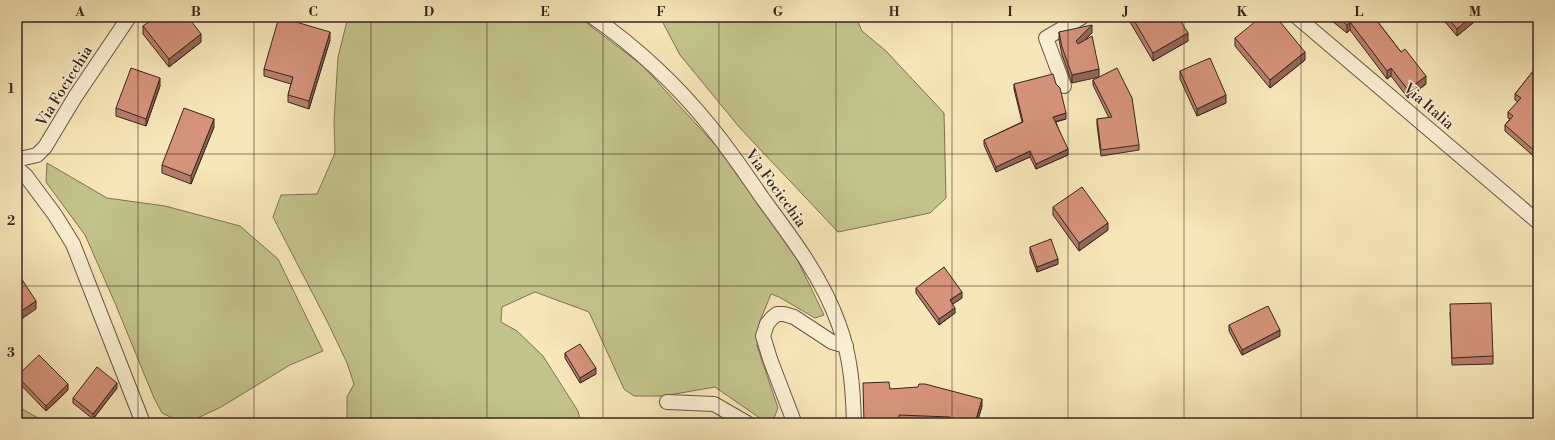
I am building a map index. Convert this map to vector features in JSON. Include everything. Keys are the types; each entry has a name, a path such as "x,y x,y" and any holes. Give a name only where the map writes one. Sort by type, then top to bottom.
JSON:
{"street":[{"name":"Via Focicchia","path":"17,158 37,155 45,147 73,100 129,17"},
{"name":"Via Focicchia","path":"593,17 618,36 669,82 699,113 717,135 788,232 816,276 835,314 846,346 851,376 854,423"},
{"path":"1064,86 1046,38 1082,17"},
{"name":"Via Italia","path":"1297,17 1538,222"},
{"path":"17,168 30,181 55,215 73,244 143,423"},
{"path":"793,423 793,419 770,359 763,336 767,324 777,314 794,316 832,342 846,346"},
{"path":"668,402 714,404 747,423"}],"green space":[{"path":"348,17 579,17 643,66 718,148 798,261 824,315 815,318 771,294 760,321 757,346 778,408 774,418 764,421 715,387 663,396 634,396 624,389 589,312 535,292 502,307 501,322 517,331 543,356 578,411 581,423 347,423 347,397 354,384 347,363 273,217 281,195 317,194 335,153 334,122 338,57"},
{"path":"663,17 856,17 862,31 886,51 944,113 946,198 930,213 838,232 740,128 680,55 663,23"},
{"path":"47,163 107,198 165,206 240,226 278,259 323,351 290,365 221,407 187,423 183,423 162,413 154,398 85,235 46,182"},
{"path":"17,406 47,423 17,423"}],"building":[{"path":"156,17 188,17 201,34 169,59 143,26"},
{"path":"279,17 330,32 309,101 288,95 293,77 264,69"},
{"path":"1132,17 1178,17 1188,33 1153,53"},
{"path":"1261,17 1276,17 1305,52 1270,80 1235,38"},
{"path":"1337,17 1374,17 1401,52 1405,49 1426,76 1408,90 1391,68 1387,71 1350,22 1347,25"},
{"path":"1447,17 1471,17 1457,29"},
{"path":"1092,25 1076,41 1078,44 1092,36 1099,69 1072,75 1062,47 1059,32"},
{"path":"1210,58 1226,95 1197,109 1180,71"},
{"path":"1538,65 1538,117 1534,123 1538,127 1538,154 1505,125 1513,116 1508,112 1521,98 1515,94"},
{"path":"131,68 160,78 146,119 116,108"},
{"path":"1117,68 1132,98 1139,145 1101,150 1097,119 1112,117 1093,80"},
{"path":"1053,74 1056,84 1060,88 1066,113 1053,117 1068,149 1036,164 1030,151 996,167 984,140 1023,122 1014,84"},
{"path":"184,108 214,119 191,176 162,165"},
{"path":"1082,187 1108,223 1079,243 1053,207"},
{"path":"1051,239 1058,259 1037,267 1030,247"},
{"path":"944,267 962,292 950,300 955,308 939,319 916,288"},
{"path":"21,278 36,301 17,314 17,280"},
{"path":"1491,303 1493,356 1452,358 1450,304"},
{"path":"1268,306 1280,330 1242,350 1229,325"},
{"path":"580,344 596,368 580,378 565,353"},
{"path":"39,355 68,384 46,406 17,376"},
{"path":"97,367 117,383 93,414 73,398"},
{"path":"889,382 890,389 918,387 919,384 925,384 982,399 975,423 950,423 950,417 899,415 899,423 864,423 863,383"}]}
